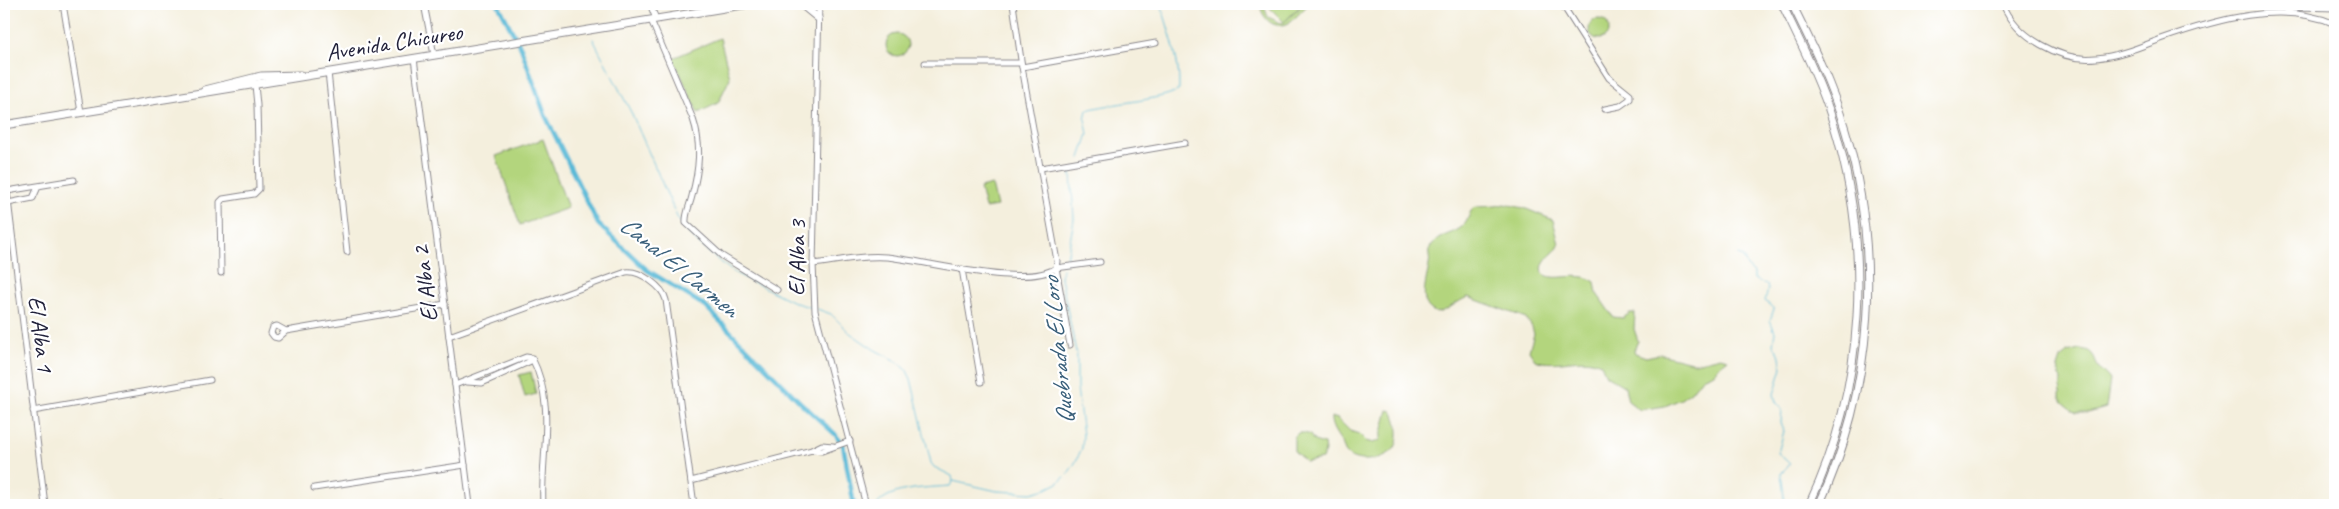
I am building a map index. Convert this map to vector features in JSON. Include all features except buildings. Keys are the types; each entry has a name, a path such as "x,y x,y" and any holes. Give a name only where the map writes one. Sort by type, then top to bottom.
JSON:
{"main road":[{"name":"Avenida Chicureo","path":"4,125 749,4"},
{"path":"801,4 811,10 818,18"},
{"path":"1782,4 1812,66 1833,120 1847,174 1857,250 1857,323 1849,386 1833,448 1809,505"},
{"path":"1792,4 1820,61 1845,128 1859,188 1867,262 1867,322 1858,386 1845,439 1819,505"},
{"path":"811,10 819,6"},
{"name":"Avenida Chicureo","path":"198,93 222,84 260,76 312,75"}],"street":[{"path":"63,4 81,112"},
{"path":"424,4 434,55"},
{"path":"650,4 654,20 691,113 698,136 699,163 685,216 686,223 722,256 777,290"},
{"path":"1013,4 1070,344"},
{"path":"1562,4 1609,78 1630,95 1630,99 1624,104 1605,109"},
{"path":"2003,4 2030,38 2048,50 2070,56 2094,59 2118,55 2182,32 2221,22 2299,7 2335,8"},
{"name":"El Alba 3","path":"819,6 813,264 814,309 845,443 866,505"},
{"path":"2283,11 2305,13 2335,24"},
{"path":"925,63 1022,65 1156,43"},
{"name":"El Alba 2","path":"414,58 470,505"},
{"path":"328,72 347,252"},
{"path":"221,273 220,202 223,199 254,194 259,189 258,105 255,85"},
{"path":"1041,168 1185,144"},
{"name":"El Alba 1","path":"4,167 45,505"},
{"path":"7,191 74,180"},
{"path":"8,203 33,198 38,187"},
{"path":"813,264 885,257 1010,276 1100,262"},
{"path":"962,269 981,382"},
{"path":"449,336 626,272 634,272 659,288 666,297 694,505"},
{"path":"286,331 445,304"},
{"path":"455,385 467,382 482,383 533,360 545,393 547,413 543,505"},
{"path":"33,411 210,380"},
{"path":"691,481 812,450 822,445 834,446 845,443"},
{"path":"314,488 465,465"}],"green space":[{"path":"1260,4 1263,4 1268,17 1281,23 1304,4 1309,4 1291,21 1275,25 1264,15"},
{"path":"1266,4 1302,4 1284,22"},
{"path":"1595,19 1603,19 1609,25 1609,33 1603,39 1595,39 1589,33 1589,25"},
{"path":"897,34 907,41 908,45 901,55 897,56 887,49 886,45 893,35"},
{"path":"720,38 730,78 718,103 698,113 673,58"},
{"path":"543,139 568,208 520,225 496,156"},
{"path":"992,185 997,206 985,208 980,188"},
{"path":"1504,204 1524,208 1553,220 1559,244 1545,260 1542,268 1543,273 1553,277 1574,276 1588,278 1595,282 1597,294 1613,317 1623,318 1630,313 1635,313 1634,329 1638,341 1634,350 1635,353 1646,357 1660,354 1695,363 1720,357 1728,359 1714,373 1702,378 1691,392 1681,399 1665,406 1640,410 1628,401 1625,387 1606,375 1601,364 1585,360 1552,363 1535,360 1529,351 1534,334 1526,318 1468,297 1437,313 1431,309 1427,304 1424,292 1431,246 1439,239 1464,225 1473,208"},
{"path":"2079,349 2088,351 2093,355 2099,368 2110,380 2106,408 2088,413 2076,413 2060,397 2061,380 2058,368 2061,359 2067,352"},
{"path":"531,372 536,394 525,397 519,375"},
{"path":"1388,410 1392,411 1394,415 1398,431 1397,442 1392,451 1382,457 1370,460 1353,458 1348,455 1331,423 1331,417 1338,419 1350,431 1359,434 1366,441 1373,443 1380,440"},
{"path":"1298,433 1310,435 1314,441 1324,444 1325,451 1322,459 1306,462 1294,451 1294,437"}],"waterway":[{"name":"Canal El Carmen","path":"498,4 521,48 545,115 598,224 647,270 705,306 802,404 835,434 843,445 854,505"},
{"name":"Quebrada El Loro","path":"1080,158 1088,134 1085,119 1087,110 1164,96 1179,89 1176,56 1161,4"},
{"path":"1915,4 1919,6 1935,4"},
{"path":"593,39 632,114 677,217 684,228 699,244 733,272 796,303 813,308"},
{"name":"Quebrada El Loro","path":"1063,265 1067,259 1074,219 1071,174 1074,169"},
{"path":"1738,255 1743,257 1747,267 1754,273 1754,279 1767,285 1768,290 1765,301 1774,309 1770,320 1775,332 1773,345 1779,353 1782,368 1774,394 1776,402 1782,409 1781,423 1784,431 1778,453 1790,464 1781,473 1785,505"},
{"name":"Quebrada El Loro","path":"877,505 883,499 900,492 950,486 953,481 997,491 1031,493 1046,489 1058,483 1067,475 1082,448 1083,435 1077,388 1077,357 1061,278 1062,269"},
{"path":"817,309 831,314 850,333 906,369 911,379 931,463 934,467 952,476 953,481"}]}
